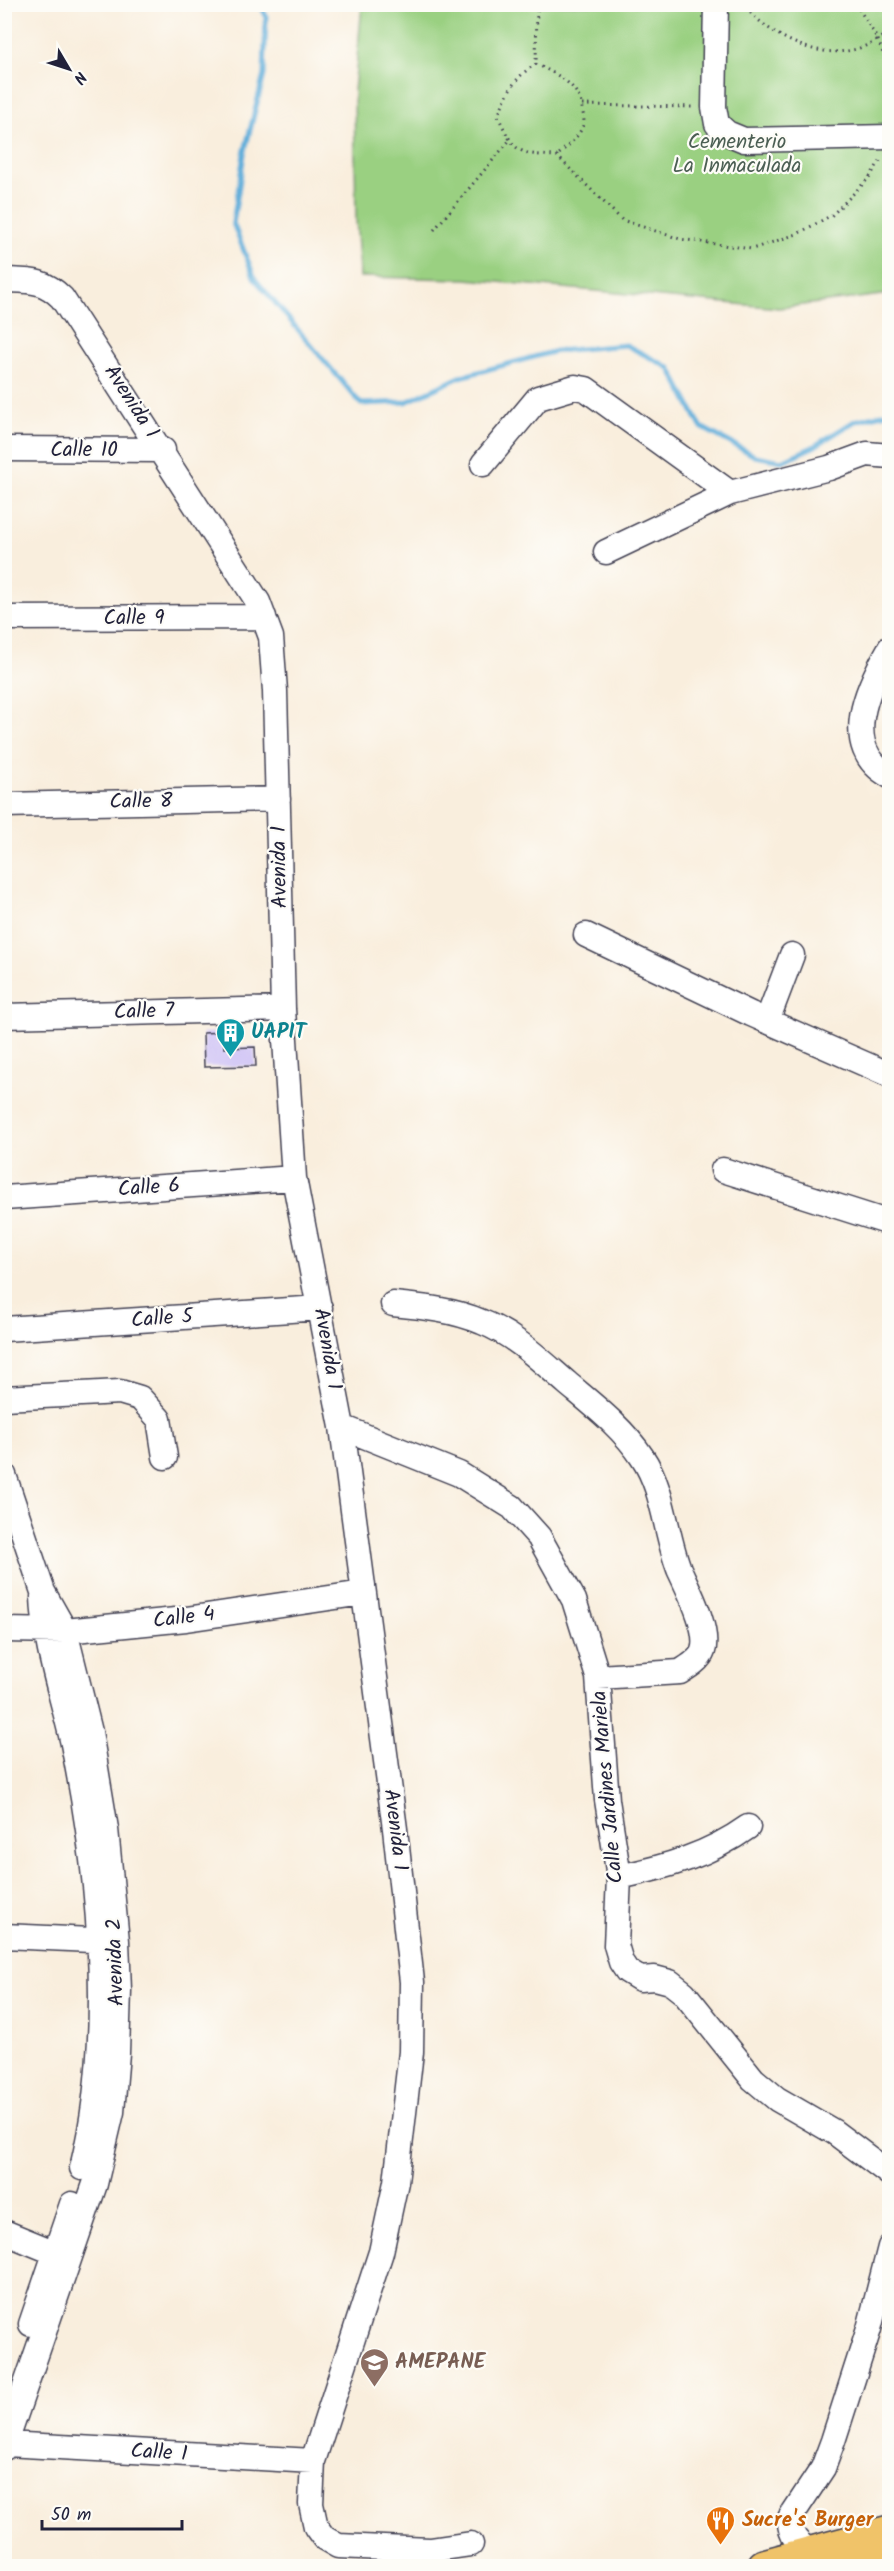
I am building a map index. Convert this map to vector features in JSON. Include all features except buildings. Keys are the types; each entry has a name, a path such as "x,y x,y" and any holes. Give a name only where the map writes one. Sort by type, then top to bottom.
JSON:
{"highway":[{"path":"764,2566 826,2560 885,2550"}],"street":[{"path":"716,4 714,107 717,124 727,133 744,140 887,145"},
{"name":"Avenida 1","path":"4,280 34,280 52,287 62,298 163,450 258,602 271,637 283,1009 294,1178 342,1427 403,1893 412,1982 411,2052 396,2182 381,2252 313,2461 311,2504 316,2527 324,2538 338,2546 429,2550 471,2544"},
{"path":"483,464 538,398 575,387 586,389 730,493"},
{"name":"Calle 10","path":"4,449 163,450"},
{"path":"606,552 730,493 829,468 867,454 890,456"},
{"name":"Calle 9","path":"4,618 264,617"},
{"path":"890,648 872,679 862,709 862,742 877,769 890,776"},
{"name":"Calle 8","path":"4,805 278,799"},
{"path":"586,935 767,1021 890,1074"},
{"path":"767,1021 792,955"},
{"name":"Calle 7","path":"4,1016 283,1009"},
{"path":"723,1170 890,1223"},
{"name":"Calle 6","path":"4,1198 294,1178"},
{"path":"393,1304 437,1308 482,1321 506,1334 605,1416 642,1457 654,1481 675,1559 699,1616 705,1638 703,1653 680,1672 598,1677"},
{"name":"Calle 5","path":"4,1329 320,1308"},
{"path":"4,1398 120,1392 140,1398 159,1419 165,1458"},
{"name":"Calle Jardines Mariela","path":"342,1427 459,1474 512,1508 538,1537 574,1600 598,1677 607,1800 619,1877 616,1945 621,1962 627,1971 640,1979 655,1978 670,1982 684,1993 753,2079 777,2099 834,2132 890,2174"},
{"path":"4,1475 55,1631 88,1842 108,1940 96,2092 88,2141 63,2256 5,2446"},
{"name":"Calle 4","path":"4,1630 55,1631 186,1619 363,1593"},
{"path":"619,1877 665,1867 702,1853 724,1844 748,1827"},
{"path":"4,1936 108,1940"},
{"path":"4,2232 63,2256"},
{"path":"826,2560 800,2546 792,2536 790,2518 823,2468 833,2441 869,2329 890,2247"},
{"path":"4,2403 63,2256"},
{"name":"Calle 1","path":"5,2446 313,2461"}],"path":[{"path":"536,64 537,4"},
{"path":"742,4 756,20 798,46 840,53 878,40 890,30"},
{"path":"856,4 878,40 890,72"},
{"path":"536,64 576,88 582,105 584,122 573,140 557,156"},
{"path":"536,64 522,72 508,89 498,116 509,141 526,154 557,156 622,220 680,240 752,249 796,234 832,215 869,178 887,145"},
{"path":"582,105 714,107"},
{"path":"434,230 509,141"}],"green space":[{"name":"Cementerio La Inmaculada","path":"362,5 889,5 889,294 779,308 466,279 360,277 356,219 354,91"}],"waterway":[{"path":"260,4 266,16 264,75 244,154 233,223 255,279 361,404 406,402 460,377 556,351 626,345 670,368 701,427 755,456 782,461 813,447 855,421 890,412"}],"place":[{"name":"UAPIT","path":"230,1058"},
{"name":"AMEPANE","path":"374,2388"},
{"name":"Sucre's Burger","path":"721,2546"}]}
